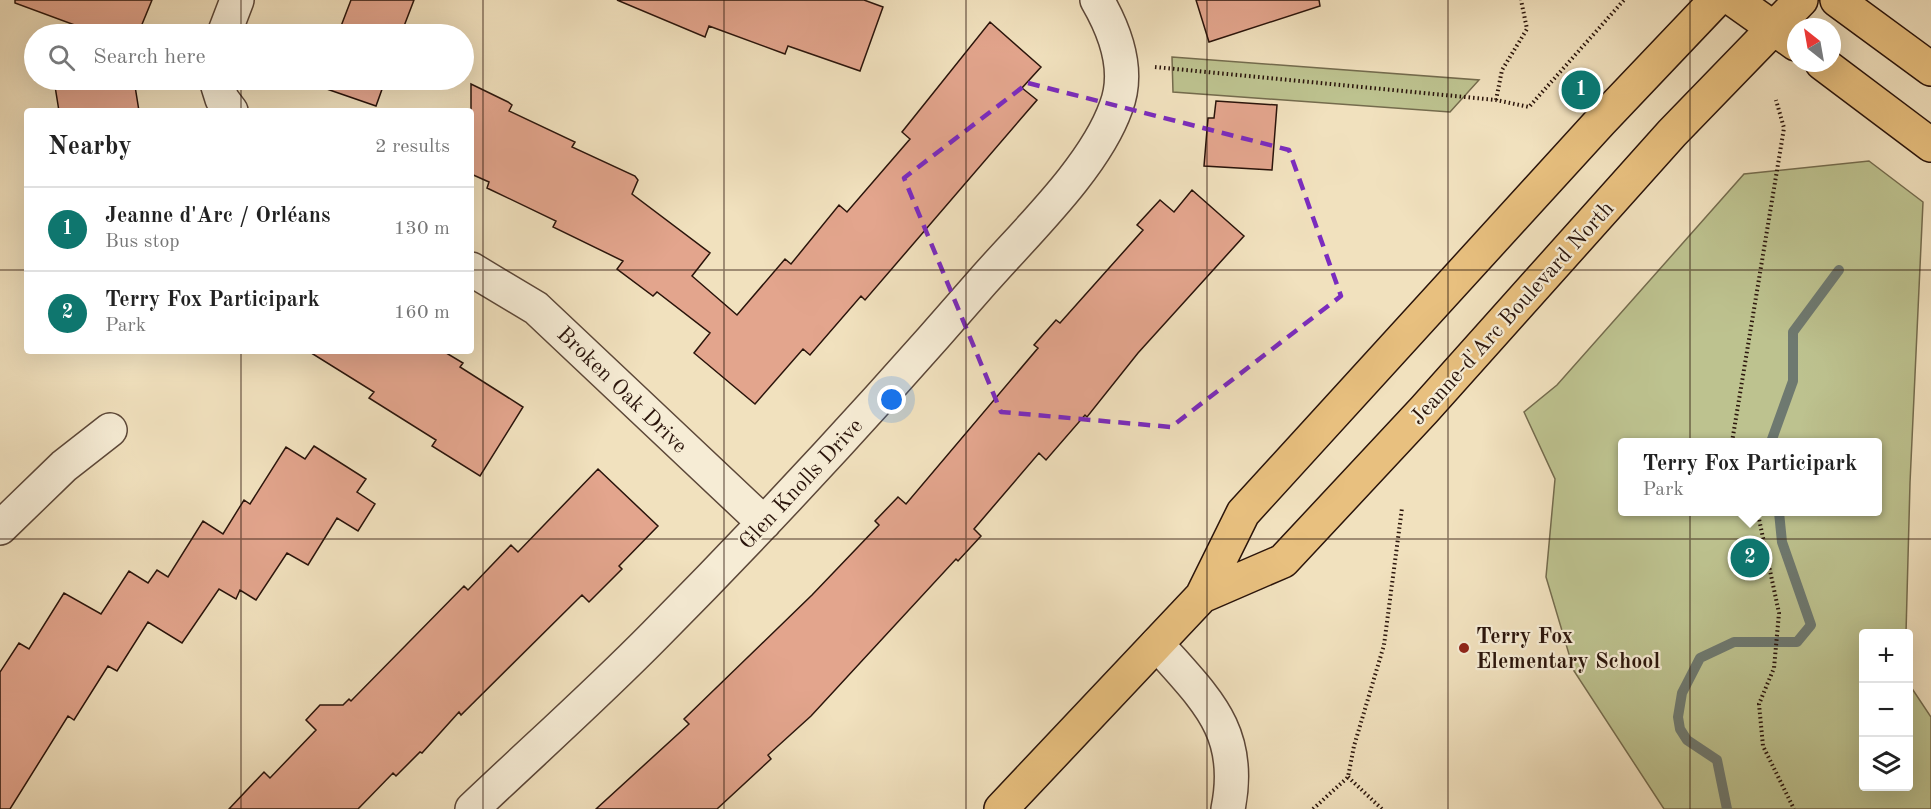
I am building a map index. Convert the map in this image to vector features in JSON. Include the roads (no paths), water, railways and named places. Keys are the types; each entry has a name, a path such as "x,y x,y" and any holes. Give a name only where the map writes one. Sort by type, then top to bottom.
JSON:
{"main road":[{"name":"Jeanne-d'Arc Boulevard North","path":"1001,809 1202,596 1243,513 1600,122 1716,0"},
{"path":"1734,0 1785,36"},
{"name":"Jeanne-d'Arc Boulevard North","path":"1202,596 1283,561 1424,410 1672,133 1785,36 1801,0"},
{"path":"1837,0 1931,69"},
{"path":"1834,72 1931,145"}],"street":[{"path":"228,24 237,0"},
{"name":"Glen Knolls Drive","path":"472,809 653,637 764,523 931,341 1098,149 1118,105 1122,64 1110,22 1097,0"},
{"path":"219,90 229,108"},
{"name":"Broken Oak Drive","path":"474,271 536,308 764,523"},
{"path":"0,528 64,466 110,430"},
{"path":"1157,644 1214,709 1228,739 1231,794 1228,809"}],"waterway":[{"path":"1772,438 1793,381 1793,332 1839,270"},
{"path":"1727,809 1717,760 1687,740 1680,729 1678,717 1682,693 1700,658 1734,642 1797,642 1811,625 1782,542 1779,516"}],"place":[{"name":"Jeanne d'Arc / Orléans","path":"1581,90"},
{"name":"Terry Fox Participark","path":"1750,558"},
{"name":"Terry Fox Elementary School","path":"1464,648"}]}
